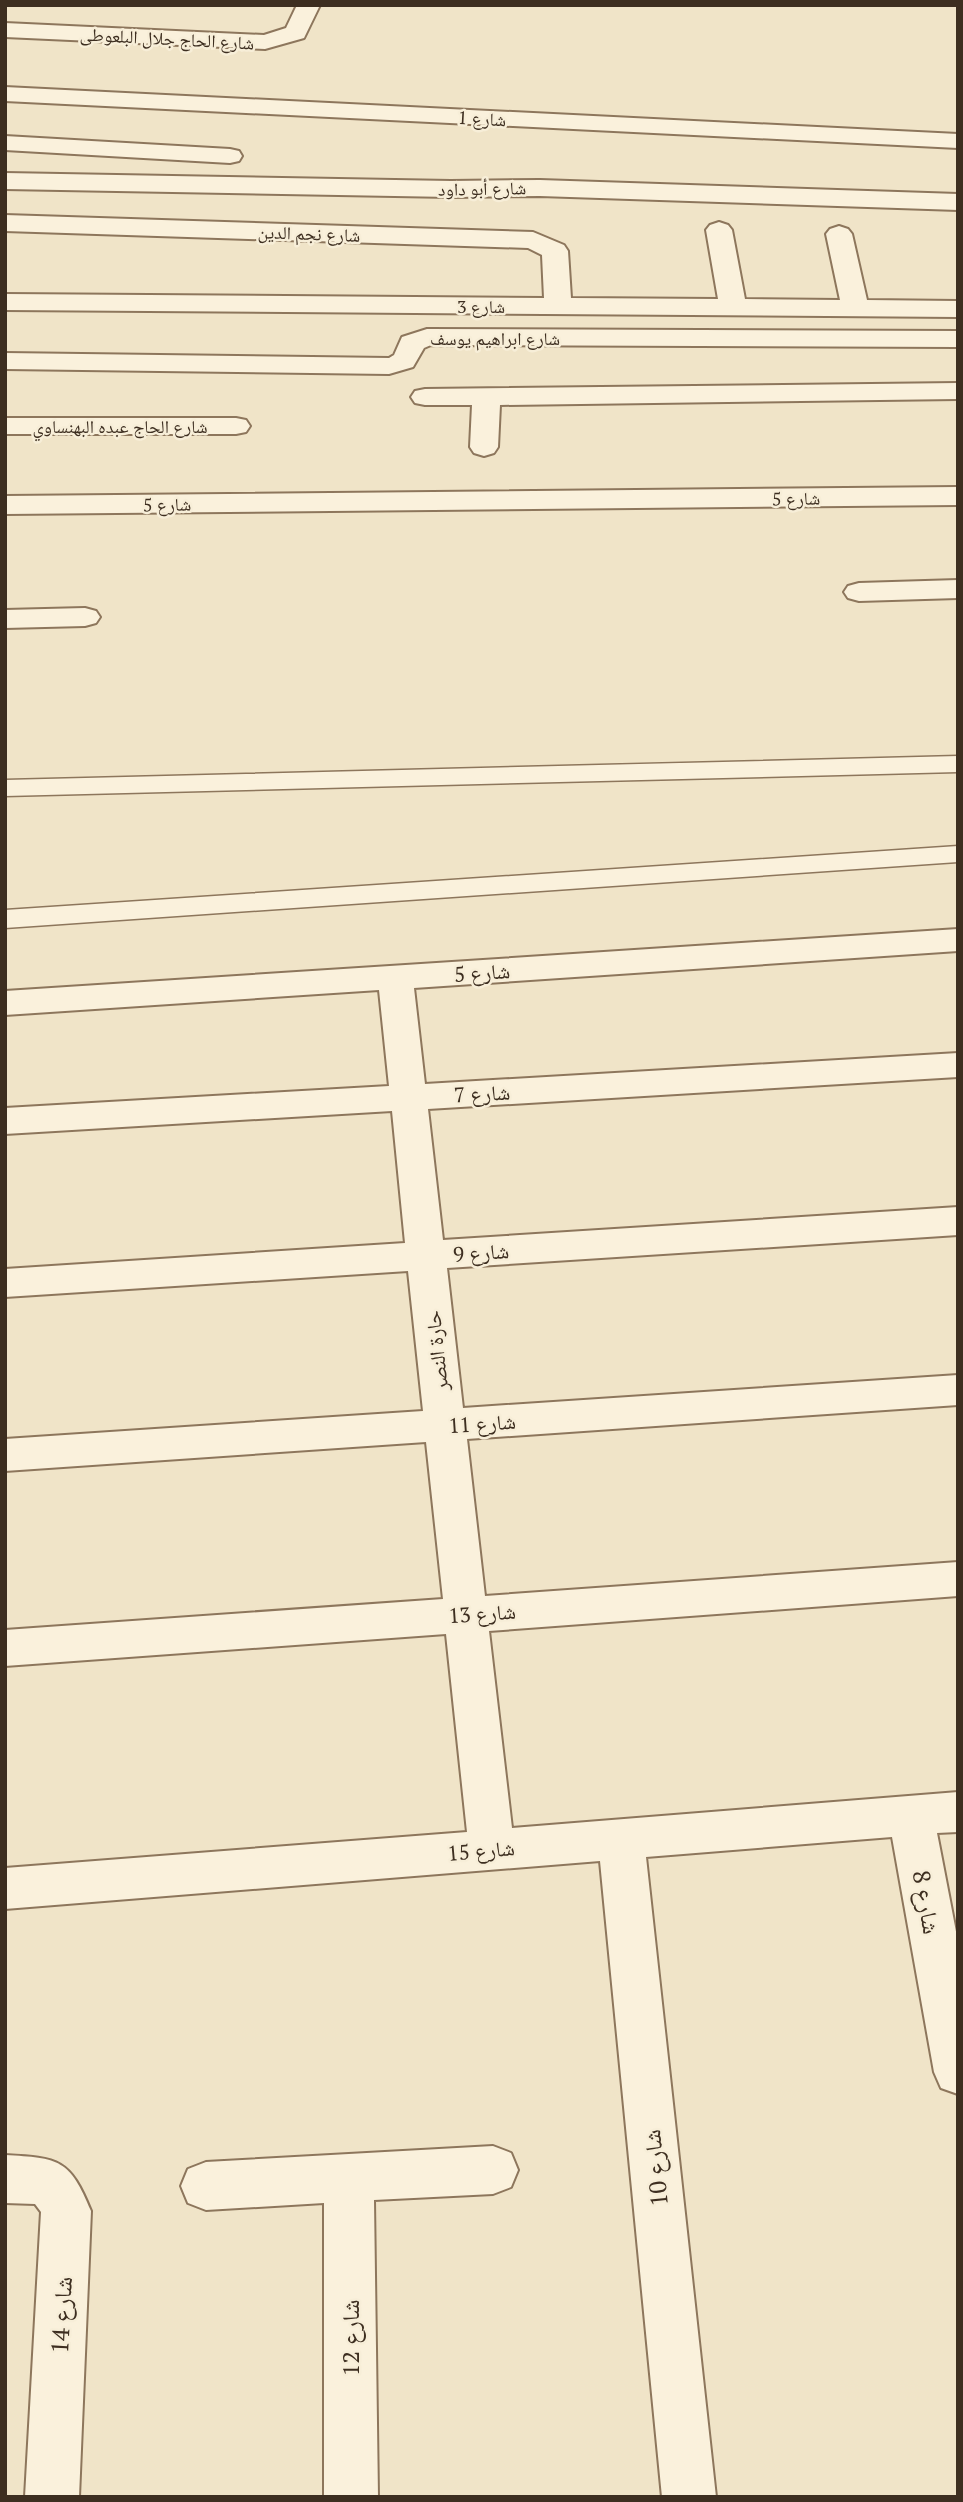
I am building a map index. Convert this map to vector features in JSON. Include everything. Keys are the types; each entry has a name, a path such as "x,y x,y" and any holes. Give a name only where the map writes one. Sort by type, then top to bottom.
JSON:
{"street":[{"name":"شارع الحاج جلال البلعوطى","path":"5,30 265,42 296,33 309,5"},
{"name":"شارع 1","path":"5,94 958,141"},
{"path":"5,143 230,156"},
{"name":"شارع أبو داود","path":"5,180 437,189 540,187 958,202"},
{"name":"شارع نجم الدين","path":"5,223 533,240 555,251 558,306"},
{"path":"719,230 733,307"},
{"path":"839,234 855,309"},
{"name":"شارع 3","path":"5,302 958,309"},
{"name":"شارع ابراهيم يوسف","path":"5,361 389,366 404,362 408,358 412,343 427,337 958,339"},
{"path":"425,397 958,391"},
{"path":"484,447 487,396"},
{"name":"شارع الحاج عبده البهنساوي","path":"5,426 236,426"},
{"name":"شارع 5","path":"5,505 958,496"},
{"path":"859,592 958,589"},
{"path":"5,619 85,617"},
{"name":"شارع 5","path":"5,1003 958,940"},
{"name":"حارة النصر","path":"394,977 492,1849"},
{"name":"شارع 7","path":"5,1121 958,1065"},
{"name":"شارع 9","path":"5,1283 958,1221"},
{"name":"شارع 11","path":"5,1455 958,1390"},
{"name":"شارع 13","path":"5,1648 958,1579"},
{"name":"شارع 15","path":"6,1893 621,1838 958,1812"},
{"name":"شارع 8","path":"911,1815 958,2072"},
{"name":"شارع 10","path":"621,1838 689,2497"},
{"path":"206,2186 493,2170"},
{"name":"شارع 12","path":"349,2178 351,2497"},
{"name":"شارع 14","path":"5,2179 50,2183 59,2191 66,2211 52,2497"}],"lane":[{"path":"5,788 958,764"},
{"path":"5,919 958,854"}]}
